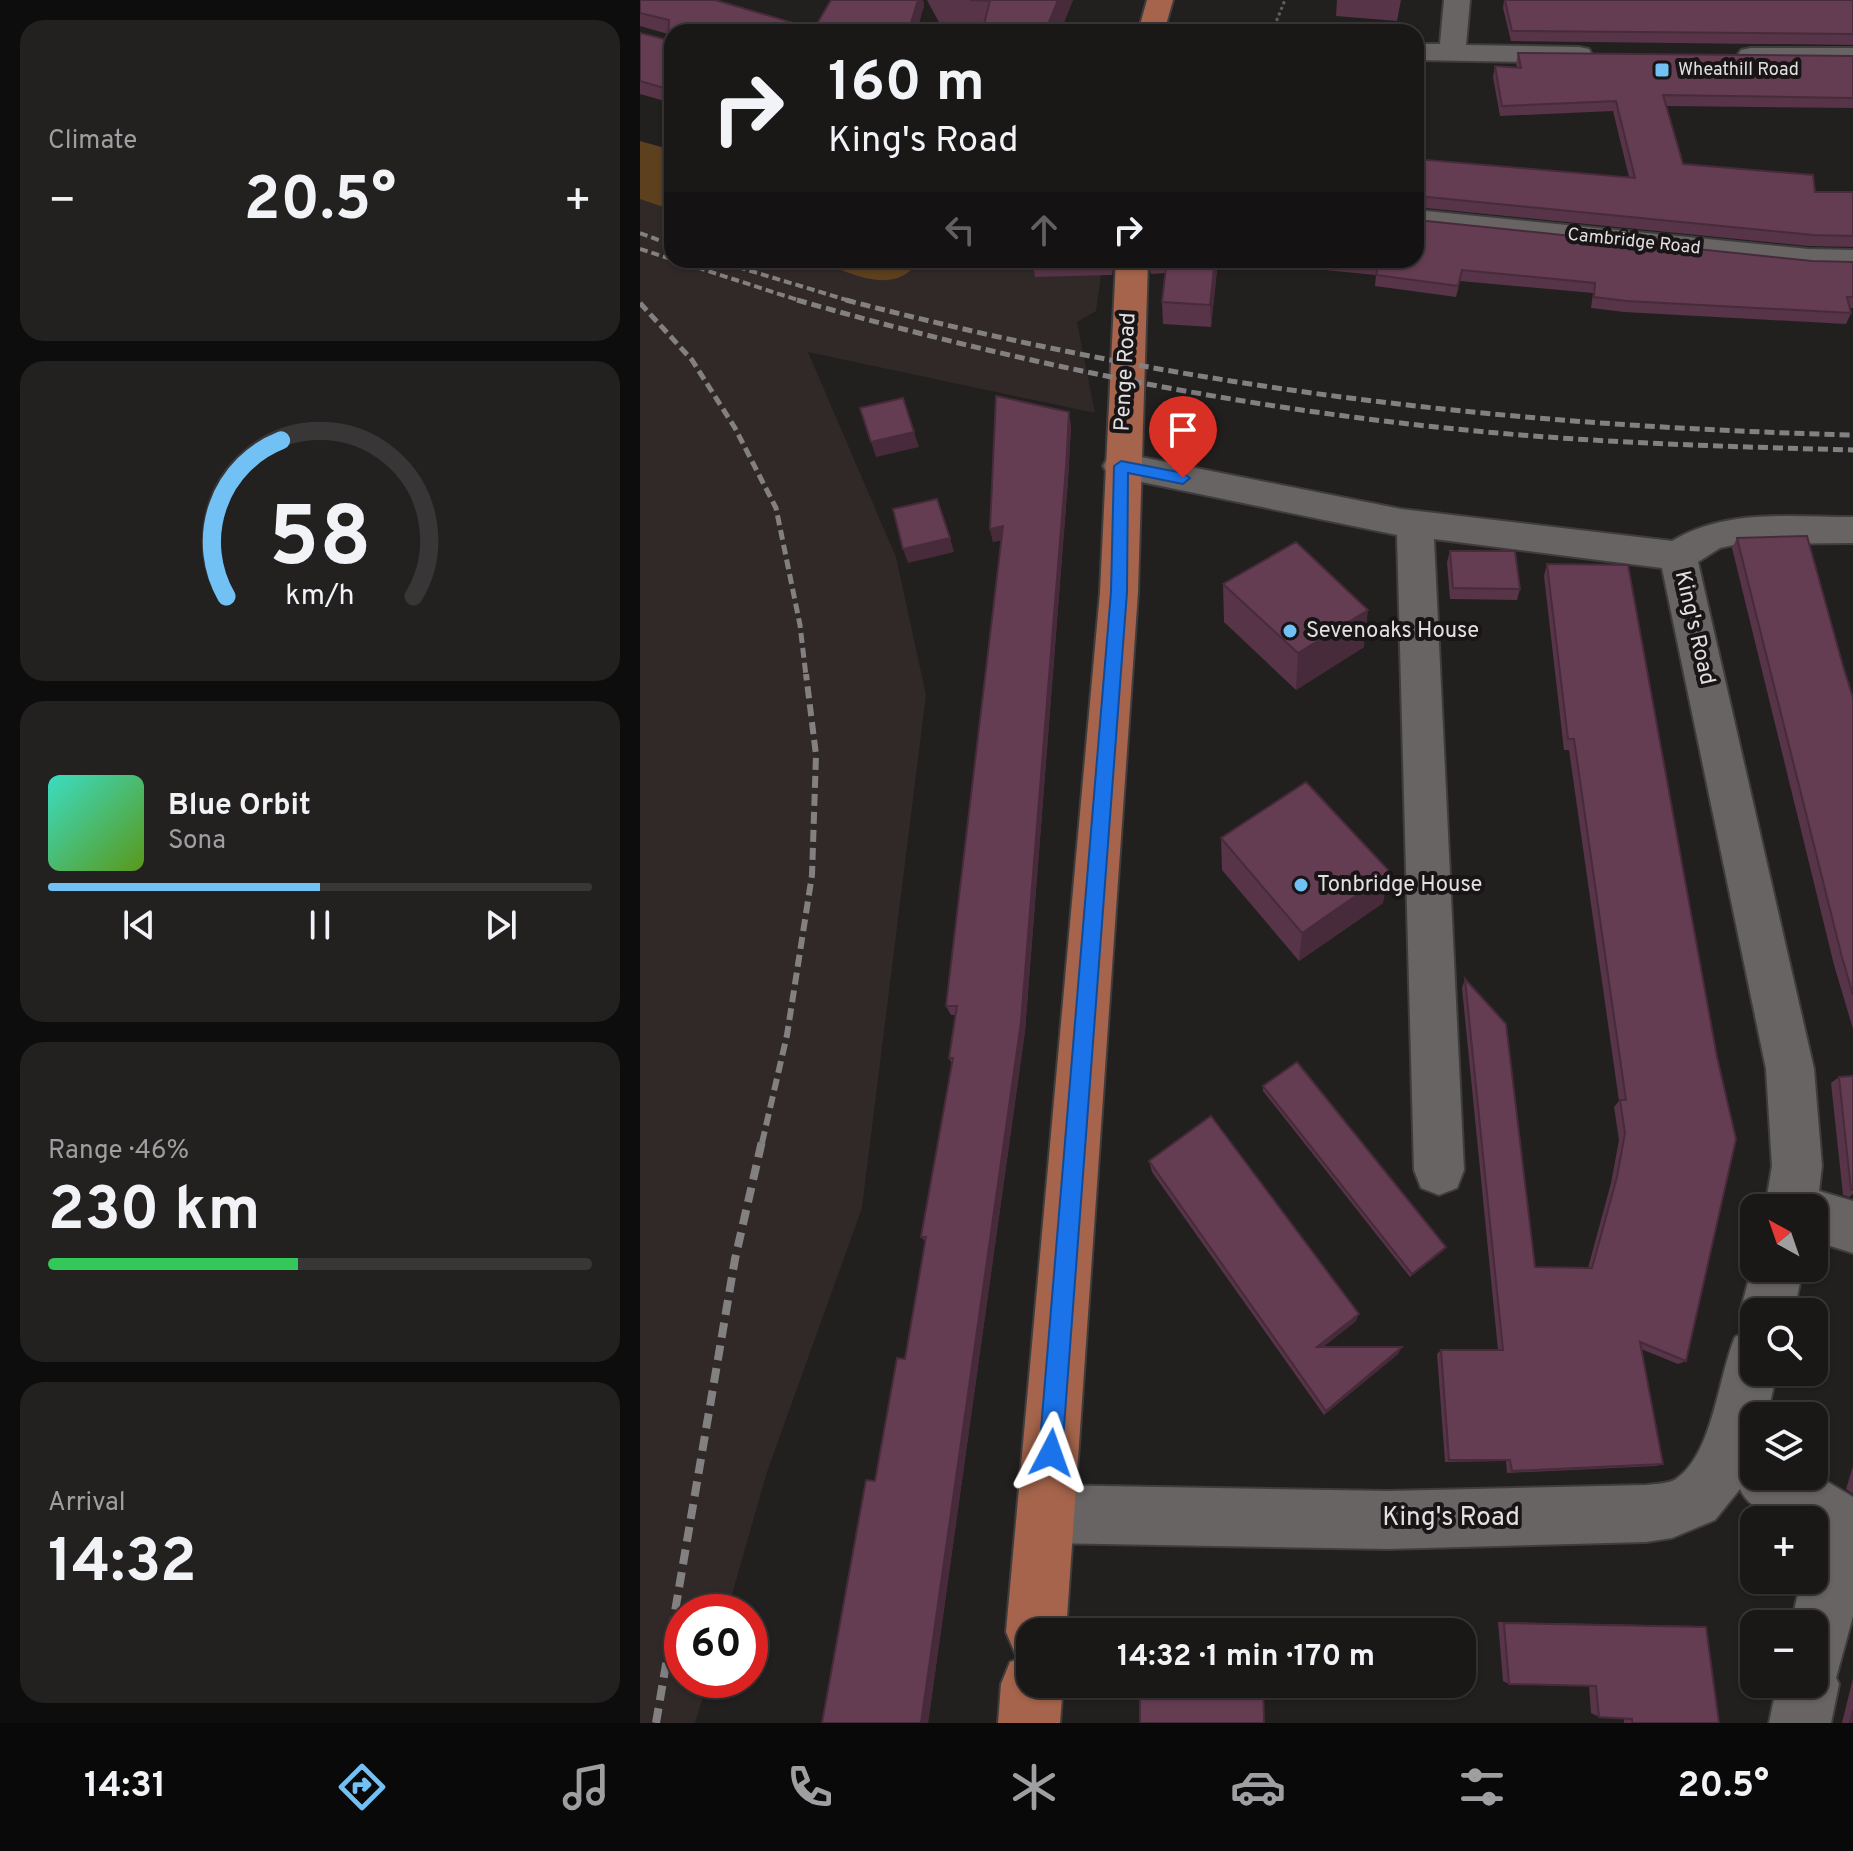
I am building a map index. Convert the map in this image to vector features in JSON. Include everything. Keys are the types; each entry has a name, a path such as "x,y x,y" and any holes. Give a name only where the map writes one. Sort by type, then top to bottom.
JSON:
{"main road":[{"path":"1153,24 1160,0"},
{"name":"Penge Road","path":"1037,1618 1119,592 1121,466 1132,268"},
{"path":"1029,1723 1031,1698"}],"street":[{"path":"1452,54 1457,0"},
{"path":"1424,52 1606,55"},
{"path":"1730,56 1853,56"},
{"name":"Cambridge Road","path":"1424,220 1808,259 1853,260"},
{"name":"King's Road","path":"1121,466 1415,524 1678,556 1790,1069 1797,1166 1794,1194"},
{"path":"1415,524 1439,1170"},
{"path":"1678,556 1710,536 1738,531 1853,530"},
{"path":"1828,1219 1853,1227"},
{"name":"King's Road","path":"1046,1514 1533,1519 1656,1512 1693,1502 1705,1491 1740,1471"},
{"path":"1786,1490 1836,1520 1841,1534 1824,1610"},
{"path":"1800,1723 1805,1698"}],"path":[{"path":"1275,24 1285,0"}],"shaded area":[{"path":"640,141 664,148 664,207 640,199"},
{"path":"640,186 664,193 664,268 1102,268 1096,311 1077,322 1095,413 808,352 896,557 926,695 862,1208 767,1472 732,1594 664,1594 664,1698 703,1698 695,1723 640,1723"},
{"path":"836,268 913,268 891,280 852,274"}],"building":[{"path":"640,0 715,0 797,24 669,24 669,20 640,13"},
{"path":"831,0 918,0 910,24 817,24"},
{"path":"970,0 1058,0 1048,24 984,24 990,1"},
{"path":"1505,0 1853,0 1853,34 1512,31"},
{"path":"640,33 664,39 664,88 640,81"},
{"path":"1518,53 1853,56 1853,98 1663,95 1683,164 1813,175 1815,192 1853,192 1853,236 1813,235 1424,197 1424,160 1635,178 1616,101 1502,106 1495,66 1521,68"},
{"path":"1424,221 1812,261 1853,262 1853,297 1847,297 1851,313 1627,301 1594,297 1595,283 1462,270 1458,286 1376,275 1378,268 1424,268"},
{"path":"1166,268 1214,268 1210,305 1162,302"},
{"path":"996,396 1069,412 1021,1022 921,1723 822,1723 866,1480 875,1481 897,1358 905,1359 926,1237 921,1237 953,1058 949,1058 957,1006 946,1006 1003,526 990,529"},
{"path":"903,398 914,432 871,442 860,408"},
{"path":"937,499 950,538 903,549 893,509"},
{"path":"1807,536 1853,698 1853,995 1737,538"},
{"path":"1296,542 1368,610 1298,653 1223,584"},
{"path":"1450,551 1515,551 1520,589 1453,588"},
{"path":"1547,564 1628,565 1717,1057 1736,1139 1686,1361 1640,1342 1663,1464 1512,1471 1510,1460 1449,1460 1441,1350 1503,1350 1465,979 1506,1024 1535,1267 1592,1268 1617,1177 1625,1133 1620,1100 1626,1100 1574,739 1568,739"},
{"name":"Tonbridge House","path":"1306,782 1390,872 1302,933 1221,838"},
{"path":"1297,1062 1446,1247 1412,1274 1263,1086"},
{"path":"1853,1076 1853,1190 1851,1190 1839,1077"},
{"path":"1211,1116 1359,1314 1317,1347 1402,1347 1326,1411 1149,1161"},
{"path":"1504,1623 1706,1627 1719,1723 1632,1723 1632,1719 1599,1717 1596,1686 1509,1684"},
{"path":"1140,1698 1263,1698 1264,1723 1140,1723"}],"railway":[{"path":"640,233 664,242"},
{"path":"640,249 664,257"},
{"path":"699,268 803,302"},
{"path":"741,268 848,301"},
{"path":"797,300 803,302"},
{"path":"848,301 1097,357 1346,398 1596,423 1853,435"},
{"path":"848,301 853,302"},
{"path":"803,302 886,325 1065,367 1155,386 1337,415 1562,438 1853,450"},
{"path":"640,303 692,360 735,428 776,508 800,625 806,676"},
{"path":"762,1143 787,1035 812,875 816,755 806,674"},
{"path":"656,1723 735,1259 762,1141"}],"place":[{"name":"Wheathill Road","path":"1662,70"},
{"name":"Sevenoaks House","path":"1290,631"},
{"name":"Tonbridge House","path":"1301,885"}],"route":[{"path":"1051,1453 1119,592 1121,466 1183,478"}]}
